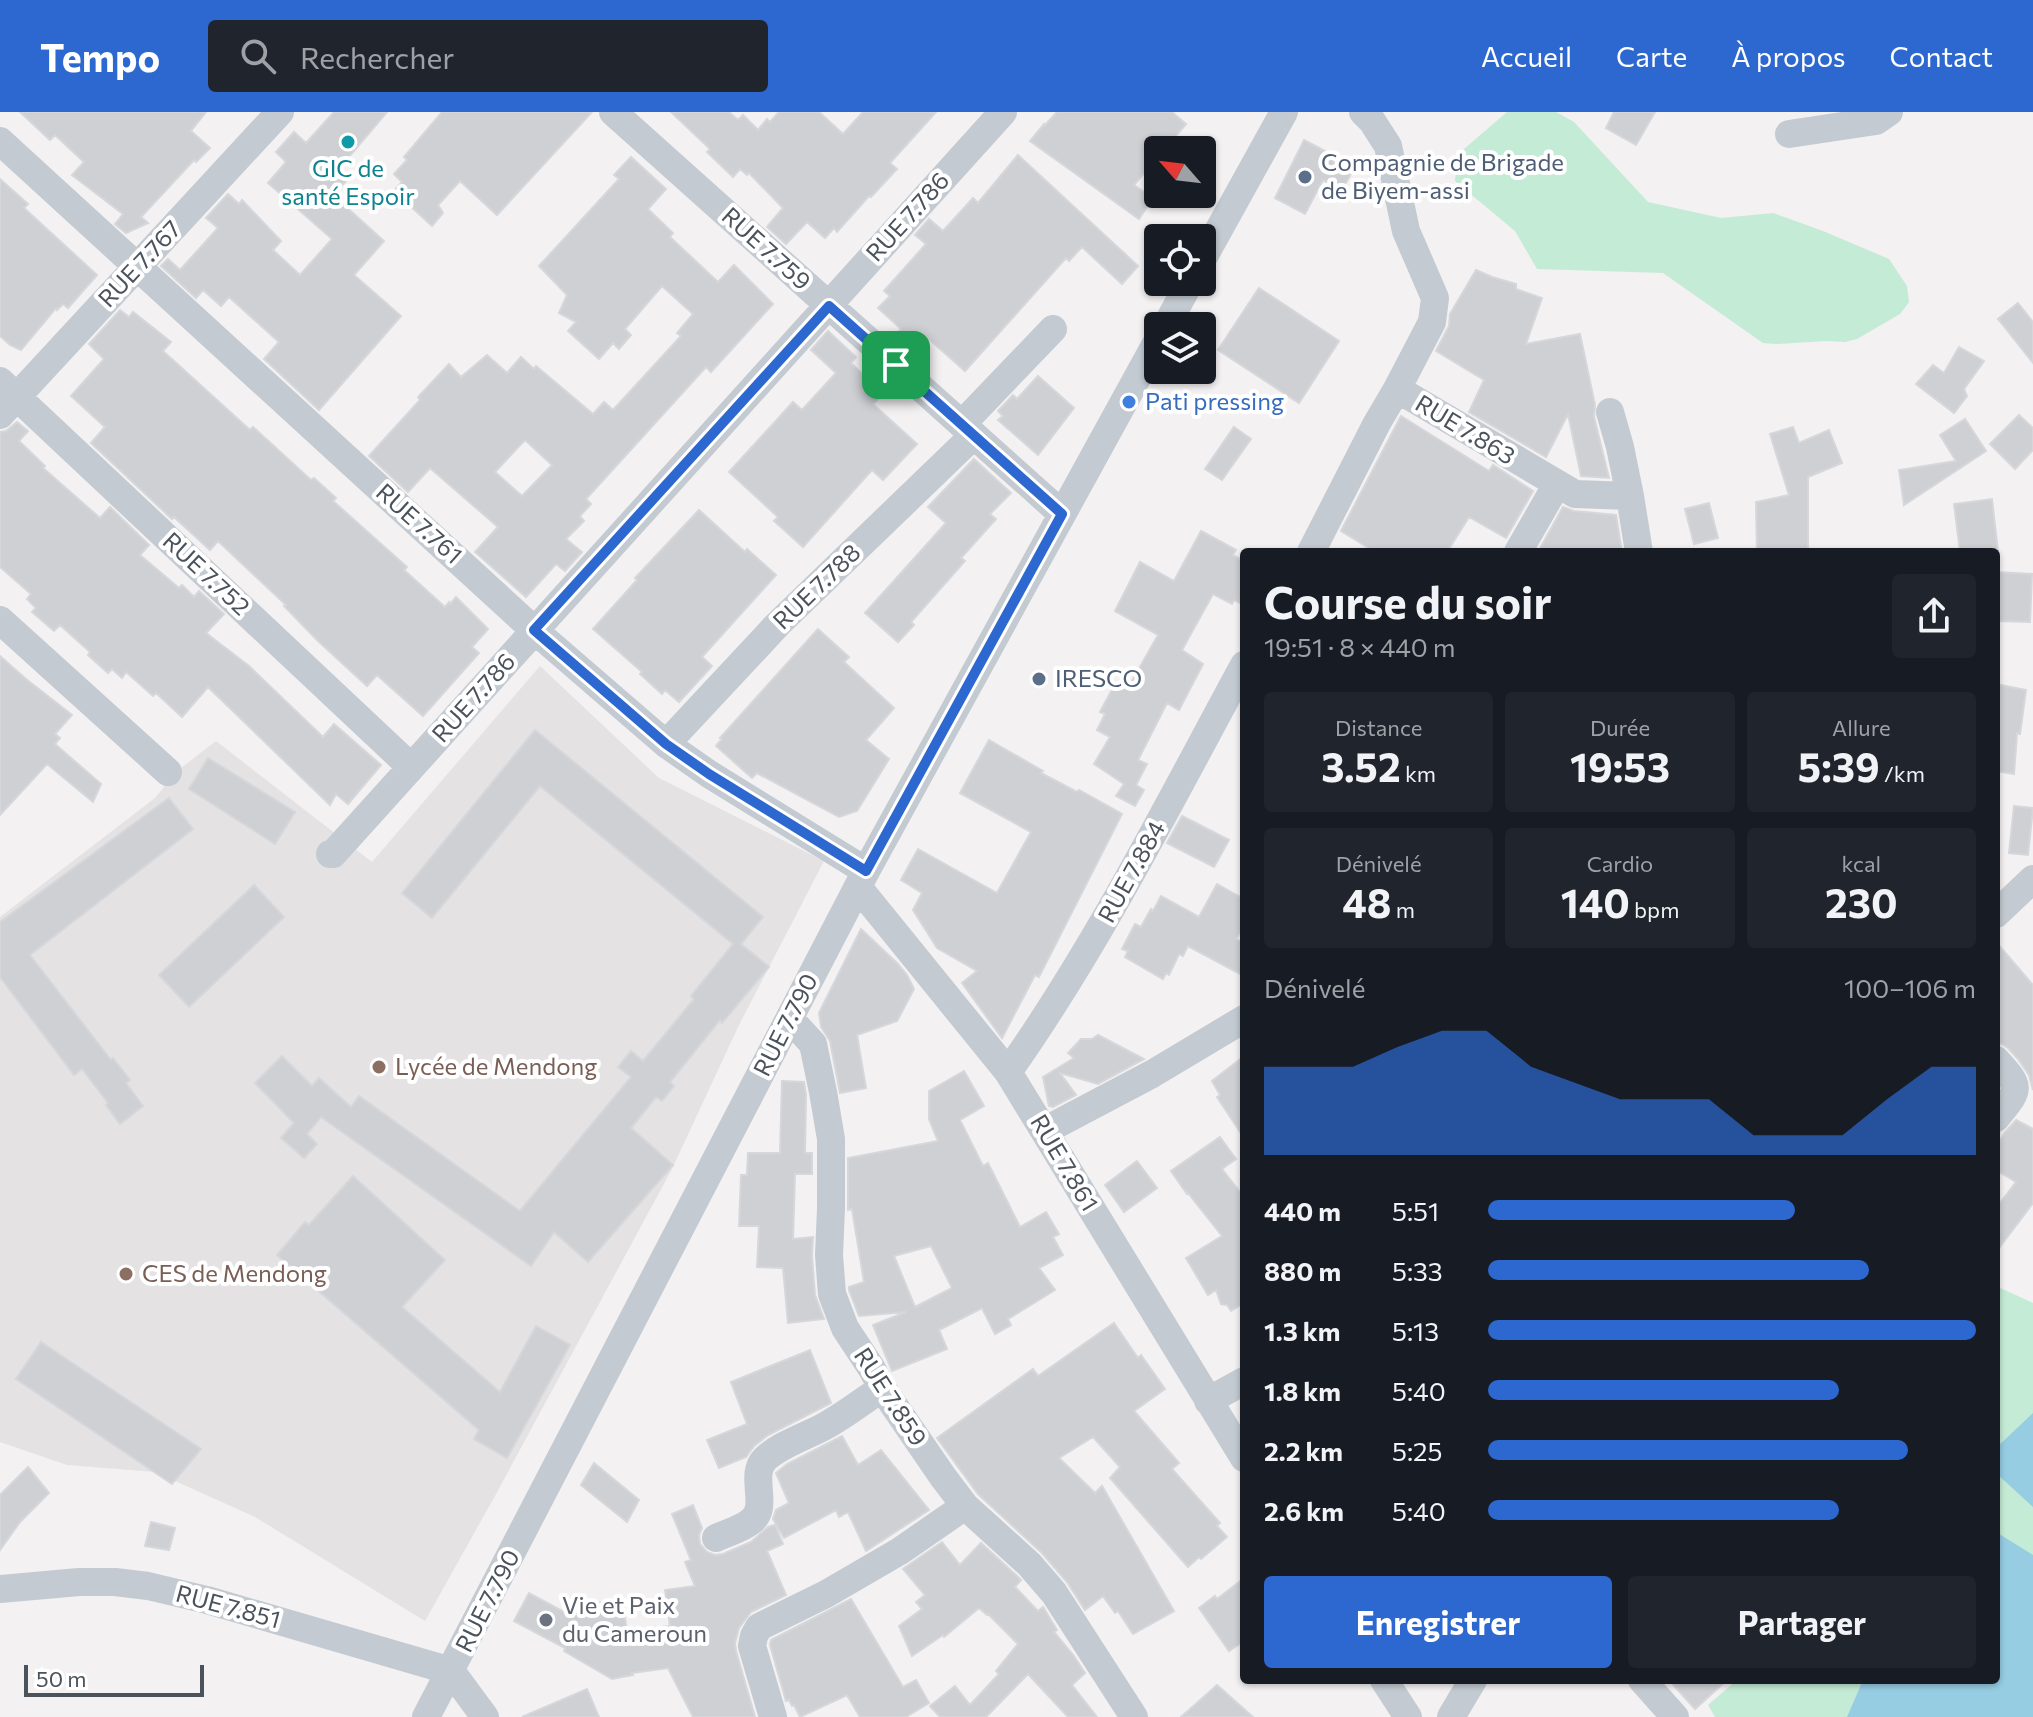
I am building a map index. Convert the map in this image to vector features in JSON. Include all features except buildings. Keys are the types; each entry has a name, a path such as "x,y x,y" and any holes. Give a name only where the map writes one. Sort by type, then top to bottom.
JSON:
{"street":[{"name":"RUE 7.767","path":"6,398 136,267 280,112"},
{"name":"RUE 7.759","path":"613,112 1062,514"},
{"name":"RUE 7.786","path":"330,854 1003,112"},
{"path":"1216,235 1284,112"},
{"name":"RUE 7.863","path":"1363,112 1388,146 1406,231 1435,298 1432,322 1397,389 1575,494 1630,496"},
{"path":"1789,134 1876,121 1889,112"},
{"name":"RUE 7.761","path":"0,141 534,630 666,744 862,879"},
{"name":"RUE 7.788","path":"666,744 778,624 968,430 1053,329"},
{"name":"RUE 7.790","path":"426,1717 862,879 1144,365"},
{"path":"1313,548 1397,389"},
{"name":"RUE 7.752","path":"6,398 411,767"},
{"path":"1610,412 1620,447 1638,548"},
{"path":"1520,548 1557,484"},
{"path":"0,620 168,772"},
{"name":"RUE 7.884","path":"1008,1072 1093,942 1240,673"},
{"name":"RUE 7.861","path":"862,879 1008,1072 1240,1452"},
{"path":"2000,910 2033,879"},
{"name":"RUE 7.859","path":"790,1019 813,1044 831,1139 829,1255 832,1294 845,1328 943,1477 965,1506 1029,1564 1054,1593 1134,1717"},
{"path":"1044,1131 1152,1074 1240,1021"},
{"path":"2000,1064 2016,1087 2024,1092 2000,1114"},
{"path":"1208,1401 1240,1383"},
{"path":"716,1538 753,1521 760,1498 757,1473 770,1454 827,1425 882,1388"},
{"path":"773,1717 752,1646 759,1627 826,1594 900,1551 965,1506"},
{"name":"RUE 7.851","path":"0,1589 79,1582 148,1586 207,1600 451,1671"},
{"path":"451,1671 485,1717"},
{"path":"1387,1684 1408,1717"},
{"path":"1451,1717 1471,1684"},
{"path":"1646,1684 1675,1717"}],"shaded area":[{"name":"Lycée de Mendong","path":"540,666 659,778 824,861 738,1027 672,1169 425,1621 255,1517 155,1472 67,1465 0,1442 0,917 155,798 177,771 216,741 372,862"}],"green space":[{"path":"1507,112 1556,112 1574,122 1648,202 1721,218 1773,213 1889,259 1907,286 1909,302 1900,314 1857,339 1845,342 1763,343 1663,273 1537,269 1515,231 1455,181 1457,155"},
{"path":"2000,1288 2033,1303 2033,1717 1715,1717 1708,1705 1732,1684 2000,1684"}],"water":[{"path":"2033,1413 2033,1507 2000,1477 2000,1444"},
{"path":"2000,1534 2033,1555 2033,1717 1847,1717 1861,1684 2000,1684"}],"place":[{"name":"GIC de santé Espoir","path":"348,142"},
{"name":"Compagnie de Brigade de Biyem-assi","path":"1305,177"},
{"name":"Pati pressing","path":"1129,402"},
{"name":"IRESCO","path":"1039,679"},
{"name":"Lycée de Mendong","path":"379,1067"},
{"name":"CES de Mendong","path":"126,1274"},
{"name":"Vie et Paix du Cameroun","path":"546,1620"}],"route":[{"path":"829,306 896,365 1062,514 866,871 666,744 534,630 829,306"}]}
